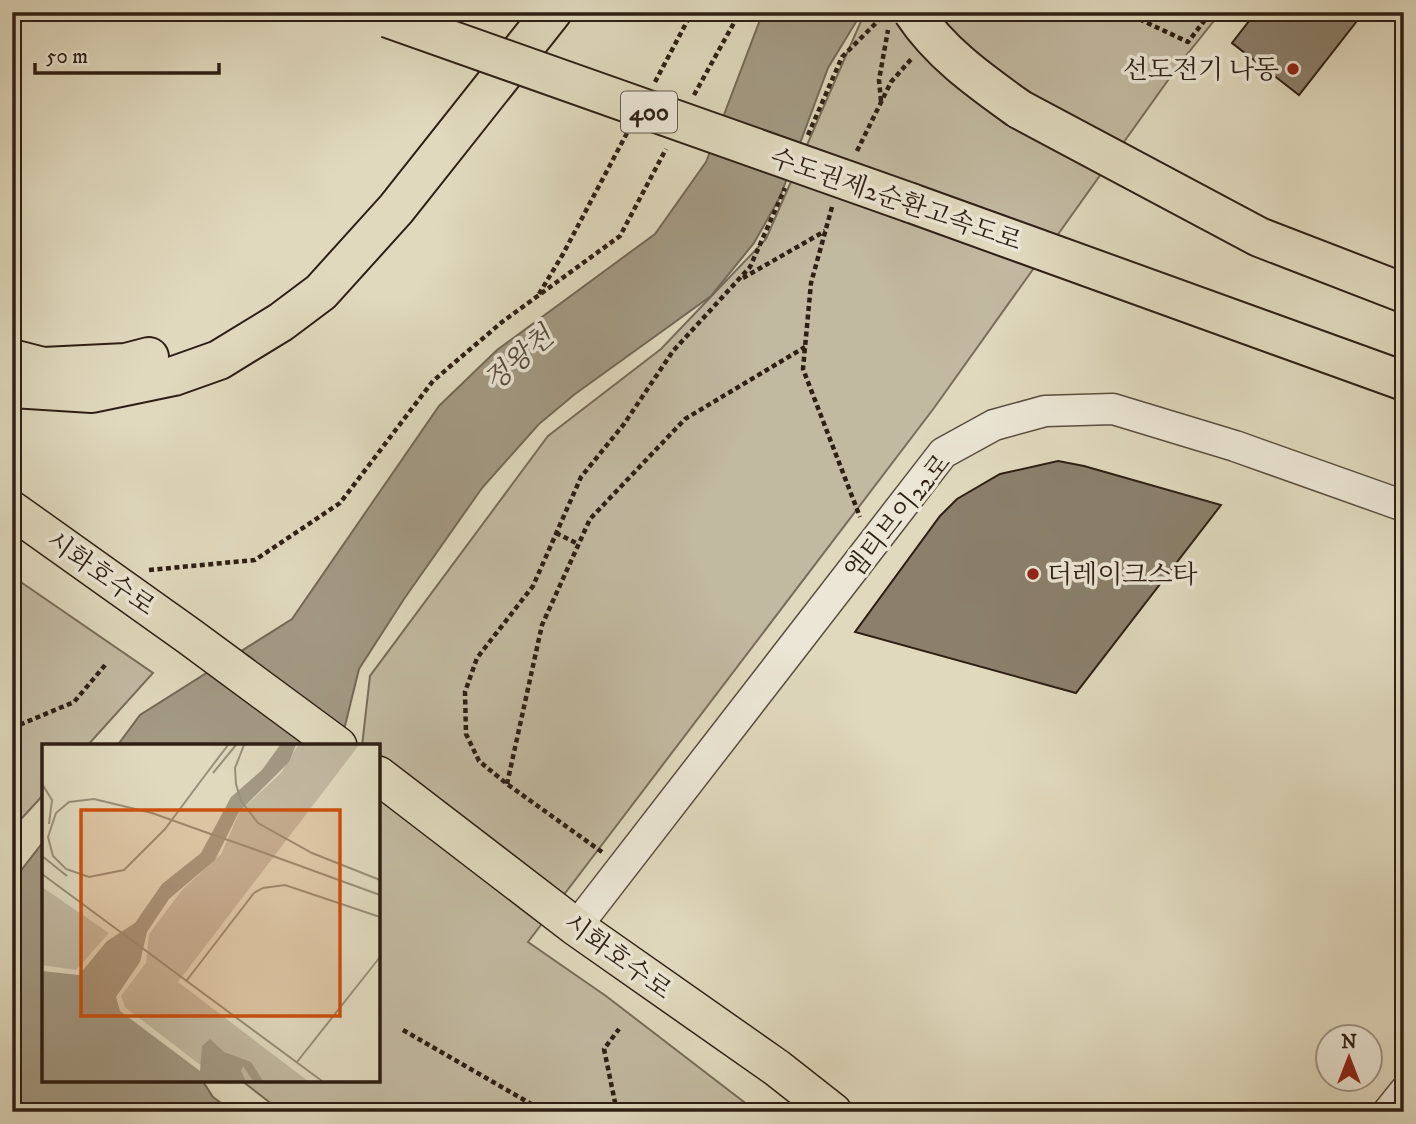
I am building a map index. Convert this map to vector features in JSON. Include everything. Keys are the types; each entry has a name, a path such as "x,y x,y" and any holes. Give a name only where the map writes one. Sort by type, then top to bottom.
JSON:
{"highway":[{"path":"12,359 43,367 126,363 195,345 240,320 307,271 343,234 455,104 525,12"},
{"path":"12,388 92,393 174,376 219,360 281,322 321,292 396,209 552,12"},
{"name":"수도권제2순환고속도로","path":"376,15 911,203 1404,381"},
{"path":"901,19 922,26 965,71 1019,110 1259,237 1404,293"}],"main road":[{"name":"시화호수로","path":"12,510 335,744"},
{"name":"시화호수로","path":"392,785 576,927 834,1112"}],"street":[{"name":"엠티브이22로","path":"576,927 943,453 995,425 1045,411 1112,409 1235,446 1404,506"},
{"path":"1388,1112 1404,1092"}],"path":[{"path":"653,85 692,12"},
{"path":"689,106 740,12"},
{"path":"804,143 842,57 887,12"},
{"path":"1124,12 1188,42 1211,12"},
{"path":"881,102 879,80 901,19"},
{"path":"852,160 891,82 918,52"},
{"path":"538,296 628,133"},
{"path":"147,570 255,560 340,503 433,381 502,322 620,236 670,141"},
{"path":"623,866 479,761 466,734 465,692 477,658 533,586 581,477 624,424 673,351 750,267 788,180"},
{"path":"835,195 811,283 803,369 871,546"},
{"path":"736,282 825,231"},
{"path":"507,784 542,625 590,519 685,419 805,346"},
{"path":"556,533 578,544"},
{"path":"12,728 74,702 106,664"},
{"path":"617,1112 604,1049 619,1029"},
{"path":"403,1030 545,1112"}],"shaded area":[{"path":"865,12 1221,12 1181,62 934,408 528,942 606,996 757,1112 282,1112 244,1082 380,1082 380,744 362,744 370,676 548,436 661,349 766,239"},
{"path":"12,576 153,673 89,744 42,744 42,796 12,829"}],"water":[{"name":"정왕천","path":"763,12 862,12 828,68 780,197 754,243 711,296 575,394 539,424 482,488 404,599 359,669 340,744 118,744 140,715 292,619 439,406 497,350 655,234 706,162"},
{"path":"42,844 42,1082 203,1082 213,1097 233,1112 12,1112 12,882"}],"building":[{"name":"선도전기 나동","path":"1256,12 1364,12 1299,95 1232,43"},
{"name":"더레이크스타","path":"1058,461 1221,505 1076,693 855,632 940,516 957,499 1000,474"}],"place":[{"name":"선도전기 나동","path":"1293,69"},
{"name":"더레이크스타","path":"1033,574"}]}
